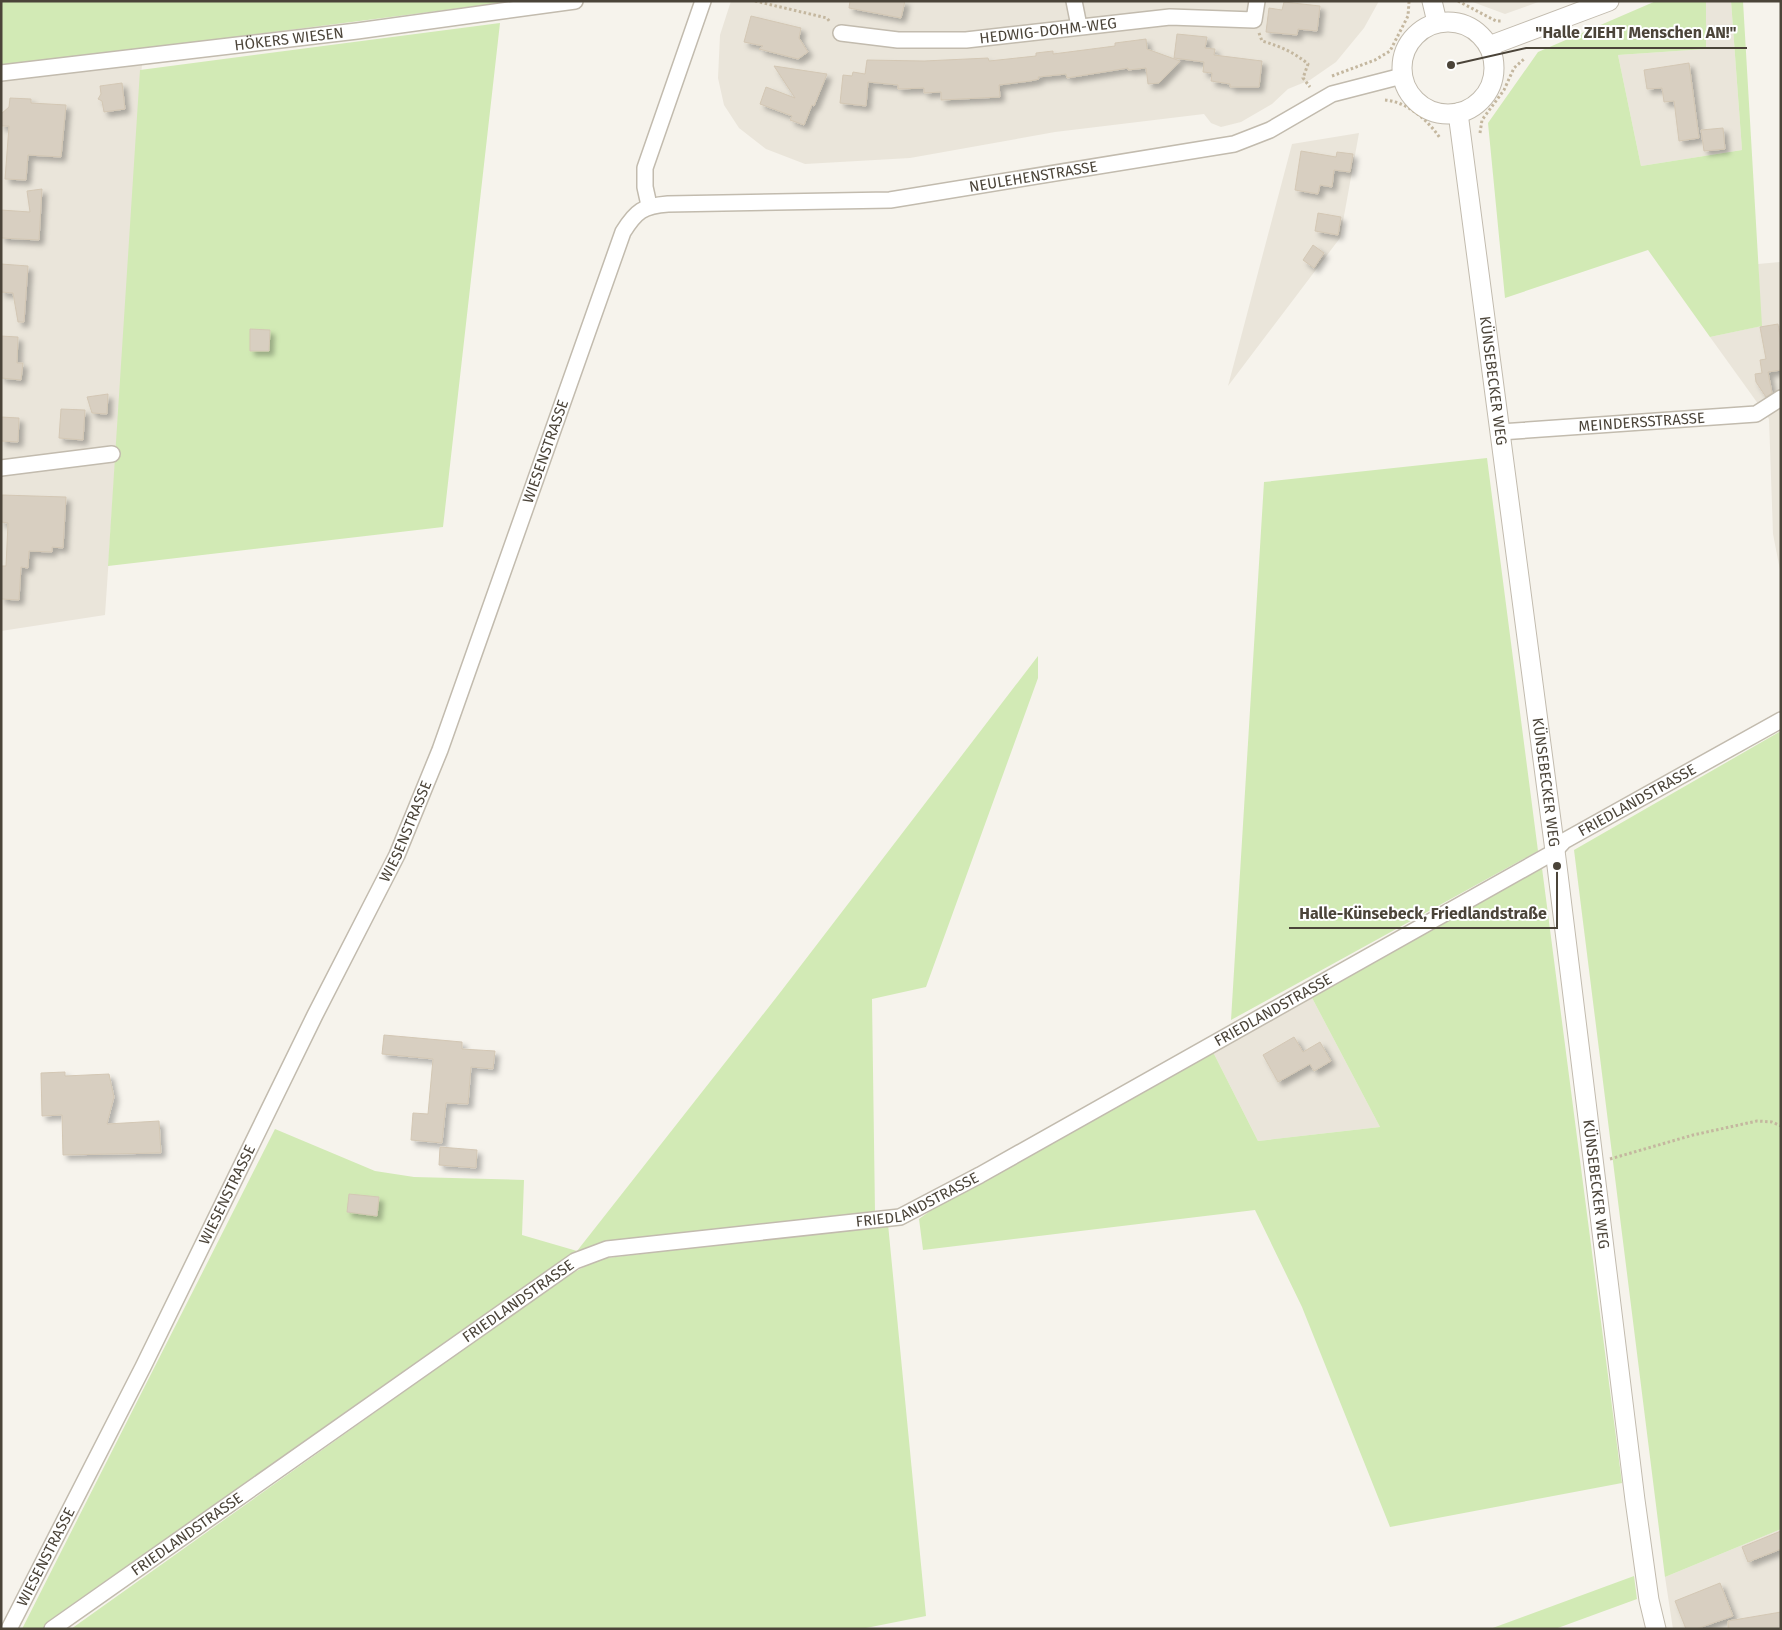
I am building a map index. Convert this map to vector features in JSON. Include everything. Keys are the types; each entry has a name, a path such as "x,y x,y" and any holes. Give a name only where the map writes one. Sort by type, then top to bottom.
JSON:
{"street":[{"name":"HÖKERS WIESEN","path":"1,74 357,31 576,1"},
{"path":"649,205 645,187 645,168 702,1"},
{"path":"1074,1 1079,26"},
{"path":"1254,20 1257,1"},
{"path":"1432,1 1437,22"},
{"path":"1489,46 1609,1"},
{"name":"HEDWIG-DOHM-WEG","path":"841,33 898,40 966,40 1170,16 1254,20"},
{"path":"1437,22 1458,22 1476,31 1489,46 1495,67 1490,87 1477,104 1458,113 1440,114 1423,107 1409,94 1402,76 1402,60 1408,43 1421,30 1437,22"},
{"name":"NEULEHENSTRASSE","path":"649,205 890,200 1234,144 1270,130 1332,94 1402,76"},
{"name":"KÜNSEBECKER WEG","path":"1458,113 1554,852 1635,1500 1649,1600 1656,1629"},
{"name":"WIESENSTRASSE","path":"8,1629 143,1367 315,1015 397,855 440,750 623,232 633,216 649,205"},
{"name":"MEINDERSSTRASSE","path":"1500,432 1756,414 1781,398"},
{"path":"1,468 112,454"},
{"name":"FRIEDLANDSTRASSE","path":"52,1629 575,1261 607,1249 900,1216 980,1175 1554,852 1564,841 1781,720"}],"path":[{"path":"755,1 827,18 841,33"},
{"path":"1458,1 1496,21 1510,20"},
{"path":"1326,79 1342,71 1375,60 1390,51 1408,16 1409,2"},
{"path":"1254,20 1262,41 1280,46 1298,55 1308,64 1303,78 1310,87 1318,83"},
{"path":"1480,133 1482,120 1504,90 1514,68 1524,59"},
{"path":"1384,100 1398,101 1430,123 1440,138"},
{"path":"1603,1161 1693,1135 1757,1121 1772,1122 1781,1126"}],"shaded area":[{"path":"731,1 1379,1 1364,28 1336,62 1310,80 1288,89 1272,104 1241,122 1221,127 1211,123 1204,114 1055,132 910,158 805,164 766,149 739,128 724,105 718,78 720,35"},
{"path":"1470,1 1541,1 1505,14"},
{"path":"1706,1 1731,1 1742,150 1641,166 1618,55 1706,49"},
{"path":"143,49 105,615 1,631 1,67"},
{"path":"1359,133 1340,238 1228,386 1292,144"},
{"path":"1781,262 1781,575 1773,534 1769,419 1710,337 1761,326 1758,264"},
{"path":"1310,994 1380,1127 1258,1141 1212,1050"},
{"path":"1781,1529 1781,1629 1673,1629 1665,1577"}],"green space":[{"path":"1,1 515,1 1,67"},
{"path":"1656,1 1706,1 1706,49 1618,55 1641,166 1742,150 1731,1 1743,1 1762,326 1710,337 1648,250 1505,298 1488,123 1538,52"},
{"path":"500,23 443,527 108,566 140,70"},
{"path":"1487,458 1538,851 1231,1020 1264,482"},
{"path":"1038,656 1038,678 926,987 872,999 875,1212 606,1241 577,1251 779,994"},
{"path":"1781,731 1781,1529 1665,1577 1574,850"},
{"path":"1542,868 1622,1483 1390,1527 1302,1307 1255,1210 923,1250 919,1219 980,1175 1212,1050 1258,1141 1380,1127 1310,994"},
{"path":"275,1129 375,1171 414,1177 524,1180 522,1235 577,1251 42,1629 22,1629"},
{"path":"888,1224 926,1616 861,1629 71,1629 565,1277 599,1259"},
{"path":"1634,1576 1637,1599 1555,1629 1490,1629"}],"building":[{"path":"850,1 905,1 901,18 849,8"},
{"path":"1284,2 1320,6 1317,31 1298,29 1297,35 1266,32 1269,8 1282,10"},
{"path":"751,16 801,28 799,38 808,52 798,59 759,49 763,46 744,42"},
{"path":"1177,34 1207,37 1205,48 1215,49 1214,55 1262,61 1259,87 1230,87 1230,84 1211,81 1212,73 1203,72 1204,62 1174,58"},
{"path":"1146,39 1147,49 1180,61 1159,83 1148,84 1146,68 1128,70 1128,68 1067,78 1066,74 1038,77 1039,79 1030,81 999,85 1000,97 941,100 941,92 924,93 924,88 898,89 898,85 868,82 866,106 840,103 843,75 852,76 853,72 865,74 867,60 924,61 988,58 989,61 1036,56 1036,53 1053,51 1053,54 1115,46 1115,43"},
{"path":"1689,63 1699,138 1679,141 1674,101 1664,102 1662,88 1647,89 1644,70"},
{"path":"774,66 827,74 804,125 790,120 792,116 760,104 766,87 795,98"},
{"path":"122,83 125,109 104,112 102,101 98,99 101,94 100,86"},
{"path":"10,98 31,99 31,103 66,105 61,157 28,155 26,180 5,179 9,126 1,126 1,114 9,107"},
{"path":"1723,128 1725,149 1704,151 1701,130"},
{"path":"1301,151 1336,157 1337,152 1353,154 1350,172 1334,170 1332,187 1320,185 1318,194 1295,190"},
{"path":"42,189 39,240 1,238 1,210 30,212 27,191"},
{"path":"1318,213 1341,217 1338,235 1315,231"},
{"path":"1313,245 1324,253 1314,268 1303,260"},
{"path":"1,264 28,266 24,322 18,322 13,293 1,292"},
{"path":"1778,324 1781,341 1781,370 1768,372 1772,393 1766,397 1756,382 1755,374 1762,373 1760,360 1766,359 1760,327"},
{"path":"250,329 270,330 269,351 250,351"},
{"path":"1,336 18,337 17,363 23,363 21,380 1,378"},
{"path":"108,394 107,414 92,413 87,397"},
{"path":"61,409 85,410 83,440 59,438"},
{"path":"1,417 19,418 18,442 1,441"},
{"path":"2,495 66,497 63,548 52,547 52,552 29,551 28,568 21,567 19,600 1,599 1,566 6,566 8,523 1,522"},
{"path":"384,1035 462,1042 462,1049 495,1051 493,1069 471,1067 468,1104 446,1103 442,1143 411,1140 413,1113 428,1114 433,1059 382,1054"},
{"path":"1294,1037 1303,1052 1320,1042 1331,1061 1314,1071 1310,1064 1278,1082 1263,1055"},
{"path":"65,1072 65,1076 109,1074 114,1097 107,1124 159,1121 161,1153 63,1155 62,1115 42,1116 41,1073"},
{"path":"440,1147 477,1150 476,1168 439,1165"},
{"path":"349,1194 379,1197 377,1216 347,1212"},
{"path":"1781,1531 1781,1549 1748,1562 1742,1547"},
{"path":"1720,1583 1733,1616 1696,1629 1686,1629 1675,1601"},
{"path":"1781,1612 1781,1629 1728,1629 1728,1621"}],"place":[{"name":"\"Halle ZIEHT Menschen AN!\"","path":"1451,65"},
{"name":"Halle-Künsebeck, Friedlandstraße","path":"1557,866"}]}
